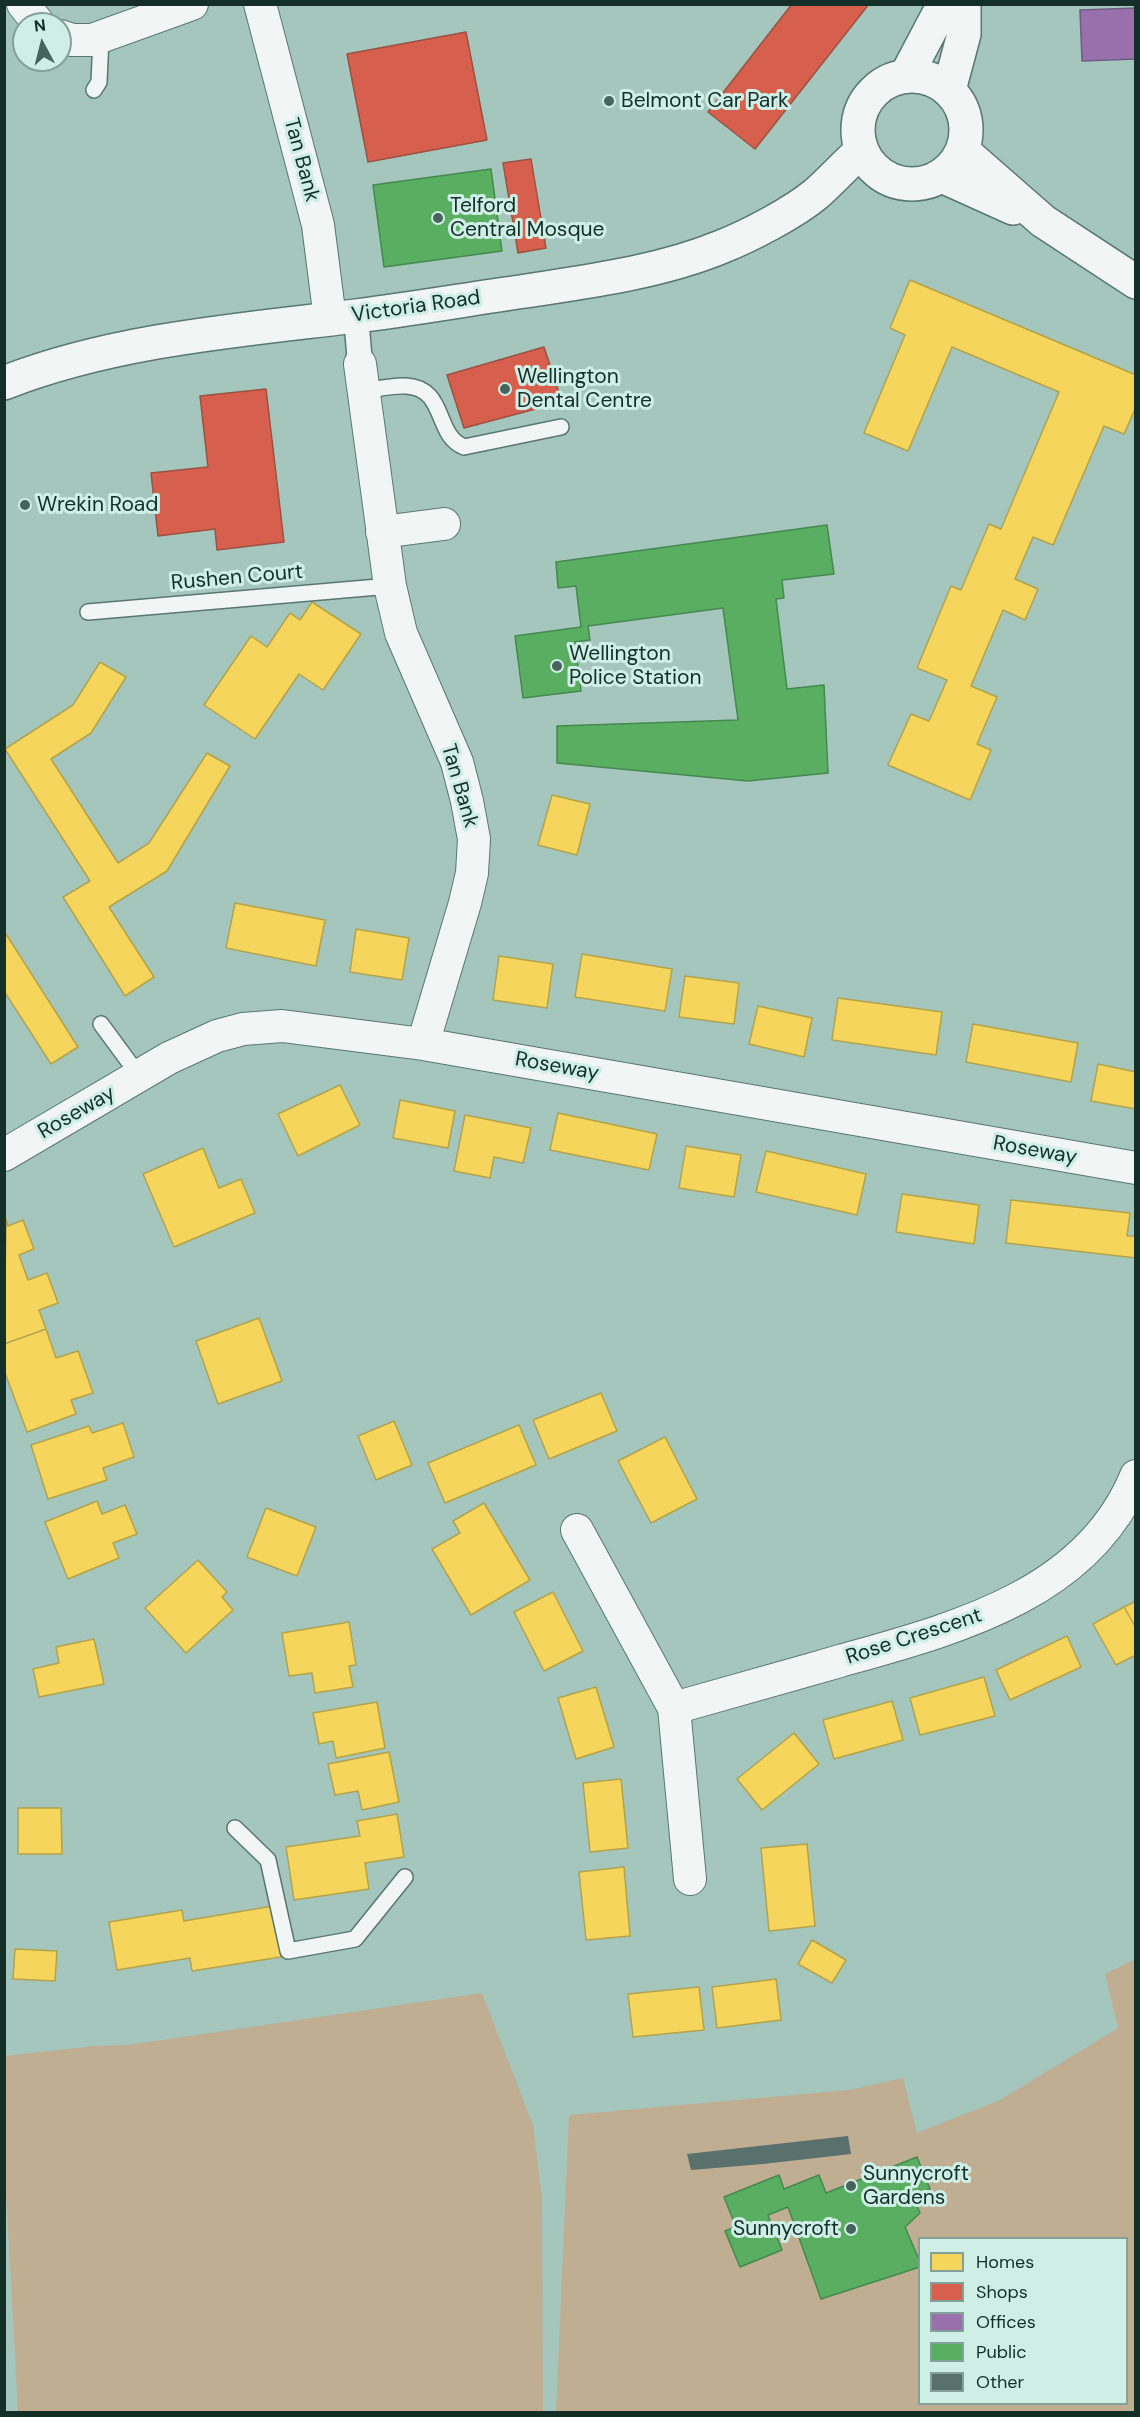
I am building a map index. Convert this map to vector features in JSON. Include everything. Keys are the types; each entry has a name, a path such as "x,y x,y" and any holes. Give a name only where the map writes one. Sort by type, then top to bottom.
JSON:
{"street":[{"path":"72,39 82,41 101,38 192,4"},
{"name":"Tan Bank","path":"260,4 343,317 362,377 390,586 401,633 456,762 467,801 474,839 472,873 465,903 423,1044"},
{"path":"906,76 944,4"},
{"path":"949,90 964,34 964,4"},
{"path":"906,76 936,81 949,90 959,103 965,119 966,135 963,151 954,165 942,176 926,183 910,185 893,182 870,162 857,131 860,115 867,100 877,89 891,80 906,76"},
{"path":"963,151 1042,221 1136,282"},
{"name":"Victoria Road","path":"4,383 38,369 137,347 225,331 343,317 575,284 648,269 721,247 771,222 870,162"},
{"path":"942,176 1042,221"},
{"path":"382,532 444,524"},
{"name":"Roseway","path":"4,1155 169,1058 217,1036 243,1029 282,1026 423,1044 1136,1168"},
{"name":"Rose Crescent","path":"674,1708 935,1634 995,1610 1042,1585 1087,1551 1126,1500 1136,1476"},
{"path":"577,1530 674,1708 690,1879"}],"lane":[{"path":"94,90 99,82 101,38"},
{"path":"362,377 425,391 435,401 451,441 464,447 561,427"},
{"name":"Rushen Court","path":"88,612 390,586"},
{"path":"101,1023 140,1077"},
{"path":"235,1828 268,1860 288,1951 355,1939 405,1877"}],"shaded area":[{"name":"Sunnycroft Gardens","path":"1135,1959 1135,2412 556,2412 569,2115 849,2090 903,2078 917,2133 1000,2100 1118,2028 1105,1974"},
{"path":"482,1993 533,2125 542,2199 543,2412 18,2412 5,2174 5,2056 94,2046 128,2045"}],"building: Homes":[{"path":"910,280 1136,375 1136,407 1124,434 1104,426 1053,545 1033,537 1015,579 1038,589 1025,620 1003,610 971,686 997,697 977,744 991,750 970,800 888,765 911,714 929,721 947,680 917,668 951,586 961,590 989,524 1001,529 1059,392 952,347 908,451 864,433 905,335 890,328"},
{"path":"312,602 361,634 323,690 299,674 255,739 204,705 251,636 267,647 290,613 300,620"},
{"path":"100,662 126,677 91,733 51,759 118,863 149,843 207,753 230,766 167,871 109,907 154,977 125,996 63,897 90,881 5,749 73,705"},
{"path":"552,795 590,804 577,855 538,845"},
{"path":"235,903 325,920 316,966 226,948"},
{"path":"356,929 409,938 402,980 350,972"},
{"path":"6,934 78,1047 51,1064 4,991 4,935"},
{"path":"582,954 672,969 665,1011 575,997"},
{"path":"499,956 553,964 547,1008 493,1000"},
{"path":"685,976 739,983 734,1024 679,1017"},
{"path":"838,998 942,1012 936,1055 832,1040"},
{"path":"758,1006 812,1018 804,1057 749,1044"},
{"path":"973,1024 1078,1043 1071,1082 966,1062"},
{"path":"1098,1064 1136,1072 1136,1109 1091,1101"},
{"path":"340,1085 360,1125 298,1156 278,1114"},
{"path":"400,1100 455,1111 448,1148 393,1138"},
{"path":"558,1113 657,1134 649,1170 550,1150"},
{"path":"465,1115 531,1128 523,1163 494,1157 490,1178 454,1171"},
{"path":"686,1146 741,1155 734,1197 679,1188"},
{"path":"203,1148 219,1188 241,1179 255,1213 174,1247 143,1174"},
{"path":"766,1151 866,1174 857,1215 756,1192"},
{"path":"902,1194 979,1205 974,1244 896,1232"},
{"path":"1011,1200 1130,1213 1127,1236 1136,1236 1136,1258 1006,1243"},
{"path":"6,1219 8,1226 23,1220 34,1249 19,1255 28,1280 47,1273 58,1303 39,1310 46,1329 4,1344"},
{"path":"259,1318 282,1381 218,1404 196,1341"},
{"path":"46,1329 56,1358 78,1351 93,1393 71,1400 76,1414 27,1432 4,1370 4,1344"},
{"path":"601,1393 617,1431 549,1459 533,1420"},
{"path":"394,1421 412,1465 376,1480 358,1436"},
{"path":"123,1423 134,1457 103,1468 107,1480 48,1499 31,1445 89,1426 92,1433"},
{"path":"519,1425 536,1465 445,1503 428,1463"},
{"path":"665,1437 697,1499 651,1523 618,1461"},
{"path":"97,1501 102,1514 125,1505 137,1534 113,1543 119,1558 68,1579 45,1522"},
{"path":"484,1503 530,1580 471,1615 432,1549 460,1533 453,1521"},
{"path":"266,1508 316,1527 297,1576 247,1557"},
{"path":"198,1560 227,1592 222,1597 233,1610 186,1653 145,1608"},
{"path":"553,1592 583,1651 544,1671 514,1612"},
{"path":"1136,1601 1136,1628 1124,1607"},
{"path":"1124,1607 1136,1628 1136,1655 1116,1665 1093,1624"},
{"path":"349,1622 356,1665 349,1666 353,1687 315,1693 312,1673 289,1676 282,1633"},
{"path":"1067,1636 1081,1667 1010,1700 996,1670"},
{"path":"94,1639 104,1684 39,1697 33,1669 59,1663 56,1647"},
{"path":"984,1677 995,1716 920,1735 910,1698"},
{"path":"596,1687 614,1747 576,1759 558,1698"},
{"path":"892,1701 903,1740 834,1759 823,1720"},
{"path":"377,1702 385,1748 336,1758 333,1741 319,1744 313,1713"},
{"path":"794,1733 819,1764 762,1810 737,1779"},
{"path":"389,1752 399,1802 362,1810 358,1791 335,1795 328,1764"},
{"path":"621,1779 628,1848 590,1852 583,1783"},
{"path":"18,1808 61,1808 62,1854 18,1854"},
{"path":"397,1814 404,1857 365,1863 369,1889 294,1900 286,1847 360,1836 357,1821"},
{"path":"807,1844 815,1926 769,1931 761,1848"},
{"path":"624,1867 630,1936 586,1940 579,1872"},
{"path":"273,1906 281,1957 192,1971 190,1958 117,1970 109,1922 182,1910 184,1921"},
{"path":"812,1940 846,1960 832,1983 798,1964"},
{"path":"15,1949 57,1951 55,1981 13,1979"},
{"path":"776,1979 781,2020 717,2028 712,1987"},
{"path":"699,1987 704,2030 633,2037 628,1994"}],"building: Shops":[{"path":"792,4 869,4 755,149 708,112"},
{"path":"466,32 487,140 368,162 347,54"},
{"path":"531,159 546,248 518,253 503,163"},
{"name":"Wellington Dental Centre","path":"544,347 562,402 464,428 447,375"},
{"path":"266,389 284,542 217,550 215,529 158,536 151,473 208,467 200,396"}],"building: Offices":[{"path":"1136,8 1136,59 1082,61 1080,10"}],"building: Public":[{"name":"Telford Central Mosque","path":"491,169 502,251 384,267 373,185"},
{"path":"827,525 834,574 782,580 784,598 776,599 787,689 824,685 828,773 748,781 557,763 557,726 738,720 723,608 588,626 590,640 575,642 581,691 523,698 515,636 581,627 576,586 558,588 556,562"},
{"name":"Sunnycroft","path":"917,2157 930,2189 913,2196 920,2213 905,2227 918,2257 918,2268 821,2299 788,2207 768,2215 782,2250 740,2267 725,2231 736,2227 724,2197 779,2175 784,2189 819,2175 826,2193"}],"building: Other":[{"path":"848,2136 851,2154 763,2164 691,2170 687,2154"}],"place":[{"name":"Belmont Car Park","path":"609,101"},
{"name":"Telford Central Mosque","path":"438,218"},
{"name":"Wellington Dental Centre","path":"505,389"},
{"name":"Wrekin Road","path":"25,505"},
{"name":"Wellington Police Station","path":"557,666"},
{"name":"Sunnycroft Gardens","path":"851,2186"},
{"name":"Sunnycroft","path":"851,2229"}]}
